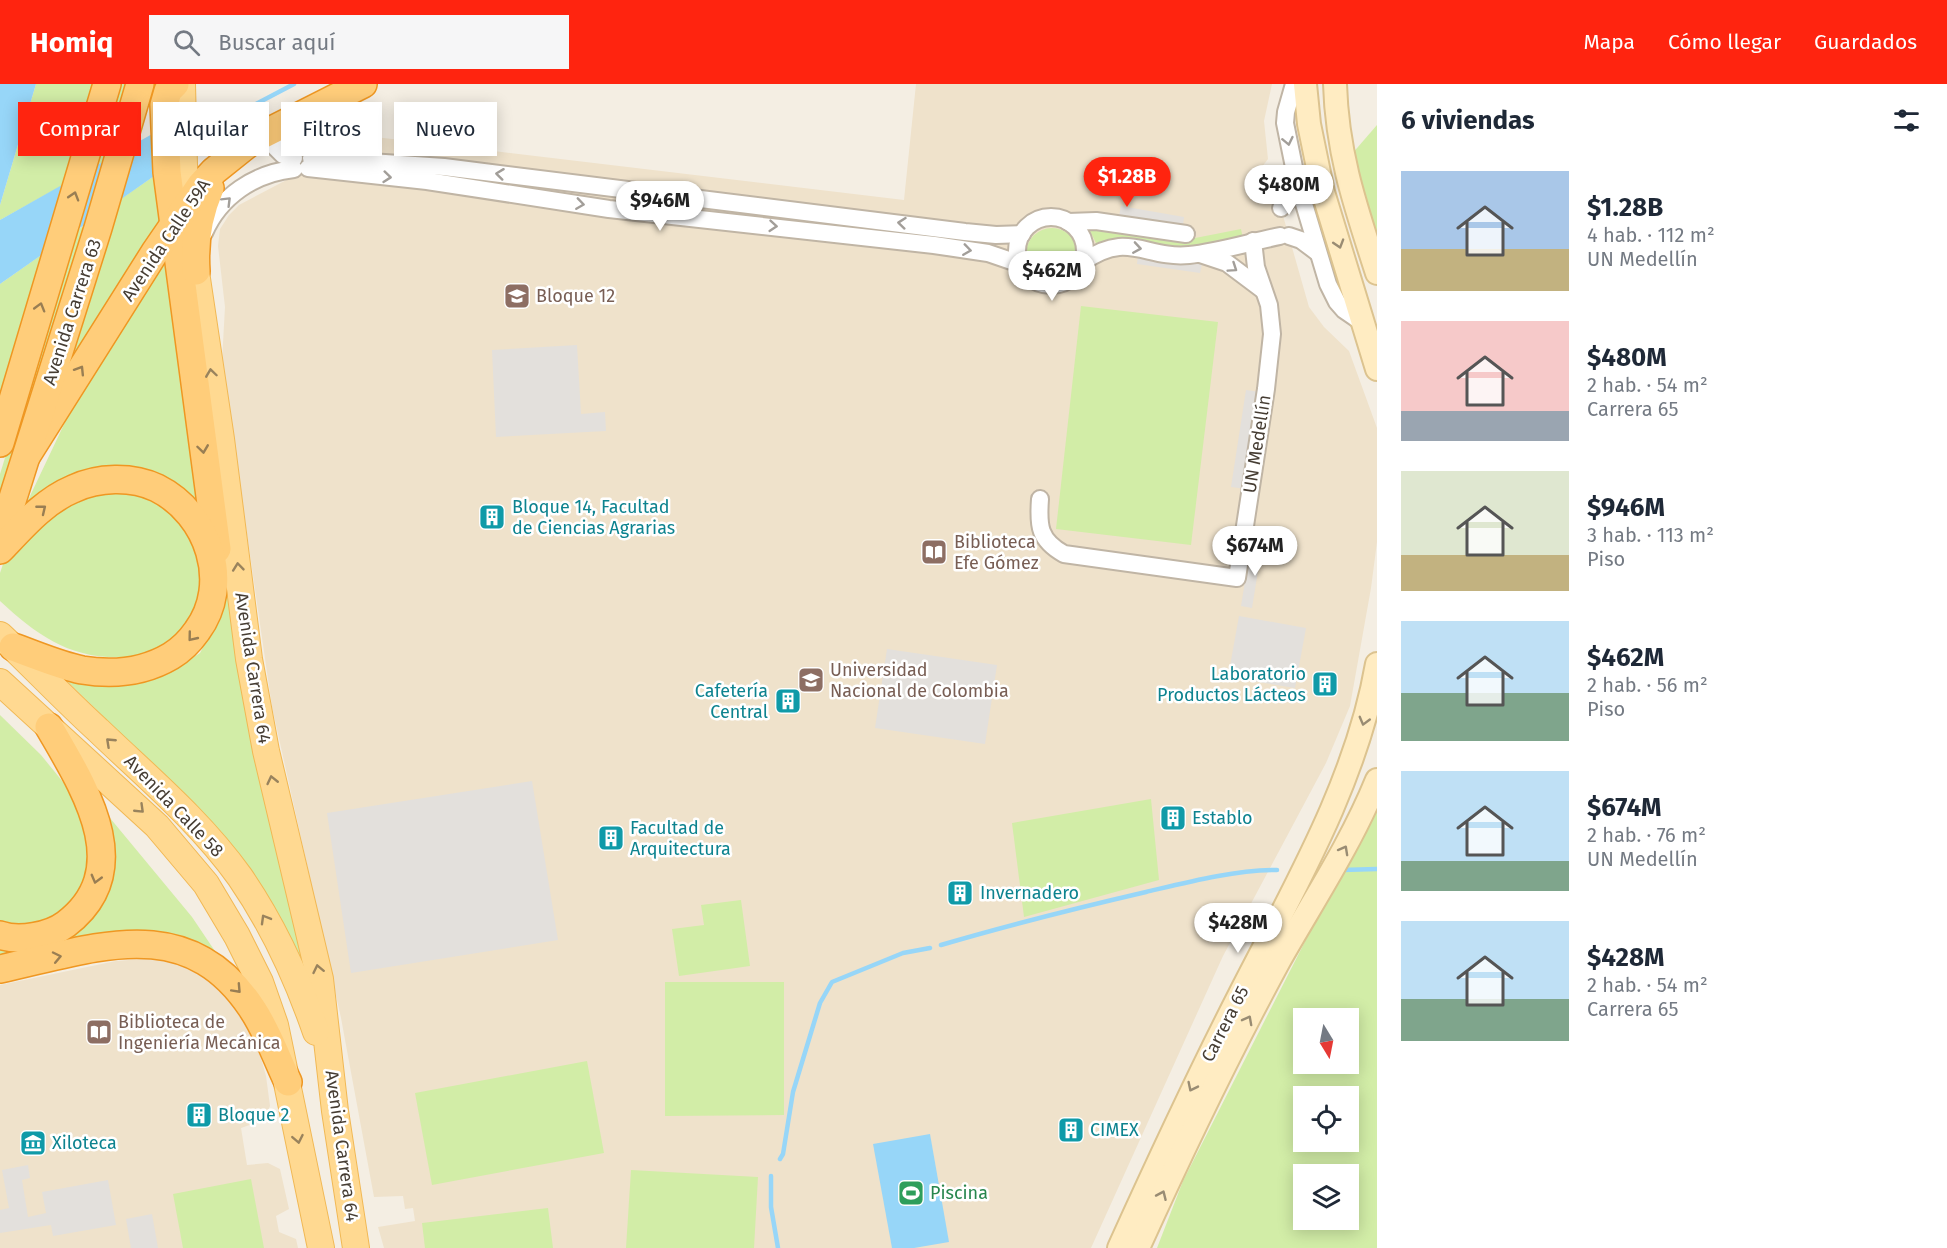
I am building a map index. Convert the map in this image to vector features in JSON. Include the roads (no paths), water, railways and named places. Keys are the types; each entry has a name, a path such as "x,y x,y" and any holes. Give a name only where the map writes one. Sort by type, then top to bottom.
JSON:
{"highway":[{"name":"Avenida Carrera 63","path":"0,443 106,84"},
{"name":"Avenida Carrera 63","path":"0,539 98,228 140,84"},
{"name":"Avenida Carrera 64","path":"168,102 165,96 176,84"},
{"name":"Avenida Calle 59A","path":"327,102 363,84"},
{"name":"Avenida Calle 59A","path":"27,455 201,185 229,158 254,140 281,126"},
{"name":"Avenida Carrera 64","path":"175,156 181,214"},
{"path":"196,271 195,248 204,203 210,187 229,158"},
{"path":"7,641 48,660 83,670 111,672 149,666 175,654 192,638 208,615 214,589 216,542 181,214"},
{"path":"0,550 34,515 62,494 100,481 137,482 156,488 168,495 187,511 196,523 210,549 214,589"},
{"path":"0,935 6,937 33,936 62,927 77,915 90,899 97,879 100,844 94,810 49,728"},
{"path":"0,969 120,944 160,944 177,949 210,965 242,993 263,1027 288,1082"}],"main road":[{"name":"Avenida Carrera 64","path":"176,102 182,84"},
{"path":"1305,84 1309,123 1323,192 1377,369"},
{"path":"1335,84 1336,115 1349,186 1377,273"},
{"name":"Avenida Carrera 64","path":"181,214 196,271 257,704 275,792 320,978 335,1111 356,1248"},
{"name":"Avenida Calle 58","path":"7,641 191,818 240,878 279,943 303,995 317,1035 335,1111"},
{"name":"Carrera 65","path":"1119,1248 1191,1090 1300,876 1345,777 1358,741 1377,664"},
{"name":"Avenida Calle 58","path":"0,682 157,826 206,884 237,936 260,982 275,1025 288,1082"},
{"name":"Carrera 65","path":"1138,1248 1200,1111 1279,962 1346,846 1377,780"},
{"name":"Avenida Carrera 64","path":"288,1082 321,1248"},
{"path":"350,1211 363,1248"},
{"path":"313,1215 314,1248"}],"street":[{"path":"1294,84 1285,123 1296,177 1317,252 1337,302 1344,310 1363,323"},
{"path":"281,128 275,135 275,147 281,154"},
{"path":"283,156 301,163 609,209 934,244 988,253 1020,264"},
{"path":"196,271 201,240 221,205 239,189 260,177 301,163 444,167 975,233 1022,234"},
{"path":"1281,208 1289,199 1296,177"},
{"path":"1068,222 1083,240 1084,255 1079,270 1066,281 1048,285 1030,278 1020,264 1017,249 1022,234 1031,224 1041,219 1056,218 1068,222 1096,221 1186,234"},
{"path":"1083,262 1097,253 1122,246 1177,254 1199,253 1285,236 1301,240 1317,252"},
{"path":"1253,241 1256,267 1263,290"},
{"path":"1199,253 1227,263 1263,290"},
{"name":"UN Medellín","path":"1040,499 1038,520 1043,535 1054,548 1064,554 1237,578 1266,389 1272,334 1269,305 1263,290"}],"water":[{"path":"0,84 36,84 31,102 18,102 18,144 0,205"},
{"path":"153,134 153,156 156,156 157,174 0,284 0,220 113,156 141,156 141,140"},
{"name":"Piscina","path":"930,1134 949,1242 914,1248 892,1248 873,1144"}],"waterway":[{"path":"260,102 294,84"},
{"path":"1342,870 1377,869"},
{"path":"941,945 1094,904 1195,881 1228,874 1277,870"},
{"path":"780,1159 783,1154 793,1092 820,1003 832,982 903,953 930,948"},
{"path":"771,1176 771,1207 778,1248"}],"place":[{"name":"Bloque 12","path":"517,296"},
{"name":"Bloque 14, Facultad de Ciencias Agrarias","path":"492,517"},
{"name":"Biblioteca Efe Gómez","path":"934,552"},
{"name":"Universidad Nacional de Colombia","path":"811,680"},
{"name":"Laboratorio Productos Lácteos","path":"1325,684"},
{"name":"Cafetería Central","path":"788,701"},
{"name":"Establo","path":"1173,818"},
{"name":"Facultad de Arquitectura","path":"611,838"},
{"name":"Invernadero","path":"960,893"},
{"name":"Biblioteca de Ingeniería Mecánica","path":"99,1032"},
{"name":"Bloque 2","path":"199,1115"},
{"name":"CIMEX","path":"1071,1130"},
{"name":"Xiloteca","path":"33,1143"},
{"name":"Piscina","path":"911,1193"}]}
